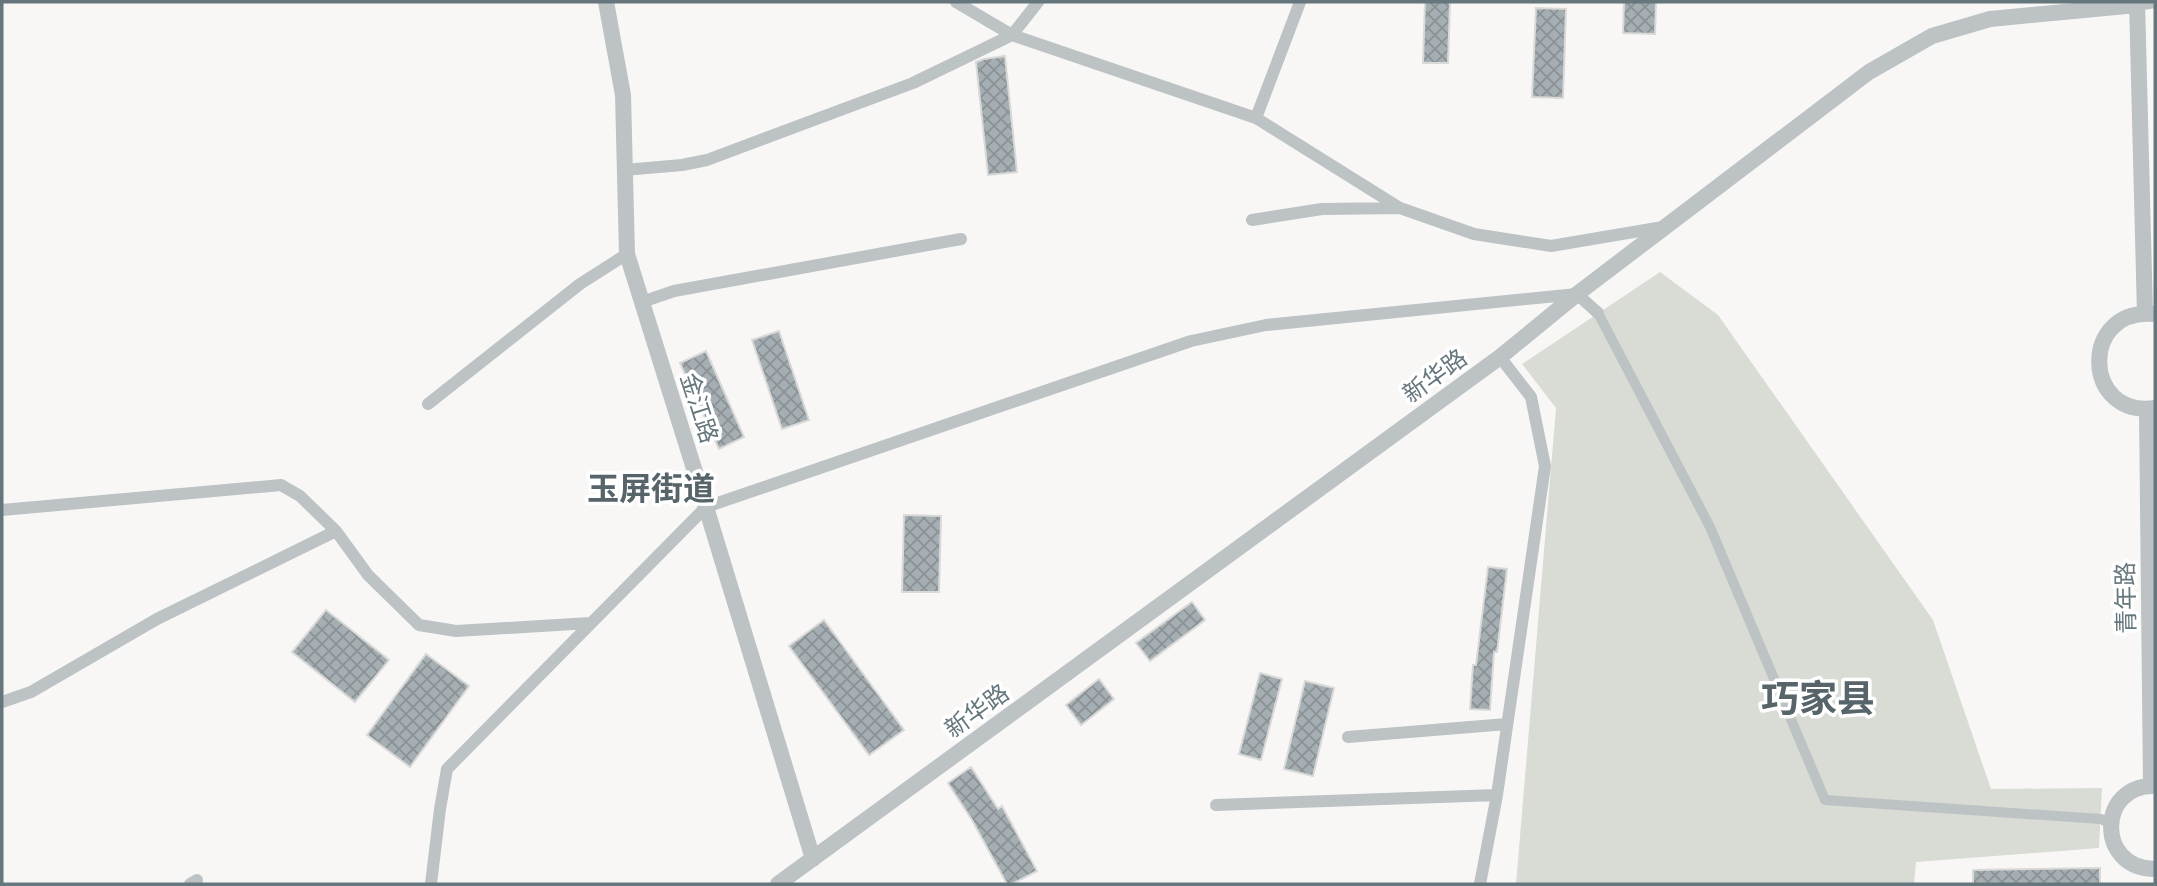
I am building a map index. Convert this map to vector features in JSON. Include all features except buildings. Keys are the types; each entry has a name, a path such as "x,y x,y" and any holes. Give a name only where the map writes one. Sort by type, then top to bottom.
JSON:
{"street":[{"name":"金江路","path":"606,2 622,95 626,254 813,859"},
{"path":"956,2 1012,35 1256,118 1400,208 1474,234 1551,246 1667,226"},
{"path":"624,170 707,160 913,83 1012,35 1038,2"},
{"path":"1256,118 1300,2"},
{"name":"新华路","path":"778,884 1500,357 1869,72 1932,36 1990,19 2155,2"},
{"name":"青年路","path":"2111,824 2117,805 2124,797 2132,791 2153,786 2151,408 2126,405 2109,392 2098,362 2102,341 2108,332 2124,319 2150,314 2137,3"},
{"path":"1252,220 1322,209 1400,208"},
{"path":"642,302 674,291 961,239"},
{"path":"428,404 580,284 626,254"},
{"path":"431,884 447,769 706,507 1191,341 1266,325 1577,295 1598,313 1710,527 1825,800 2101,819 2111,824 2111,834 2118,852 2134,865 2154,874"},
{"path":"1480,884 1497,795 1545,466 1531,397 1500,357"},
{"path":"2,510 281,485 300,496 336,531 368,575 419,625 456,631 590,624"},
{"path":"2,702 31,692 157,619 336,531"},
{"path":"1348,737 1507,724"},
{"path":"1216,805 1497,795"}],"shaded area":[{"path":"1660,272 1718,315 1933,620 1991,789 2102,788 2099,848 1916,862 1914,884 1516,884 1556,408 1522,364"}],"district":[{"name":"玉屏街道","path":"651,489"},
{"name":"巧家县","path":"1818,699"}]}
